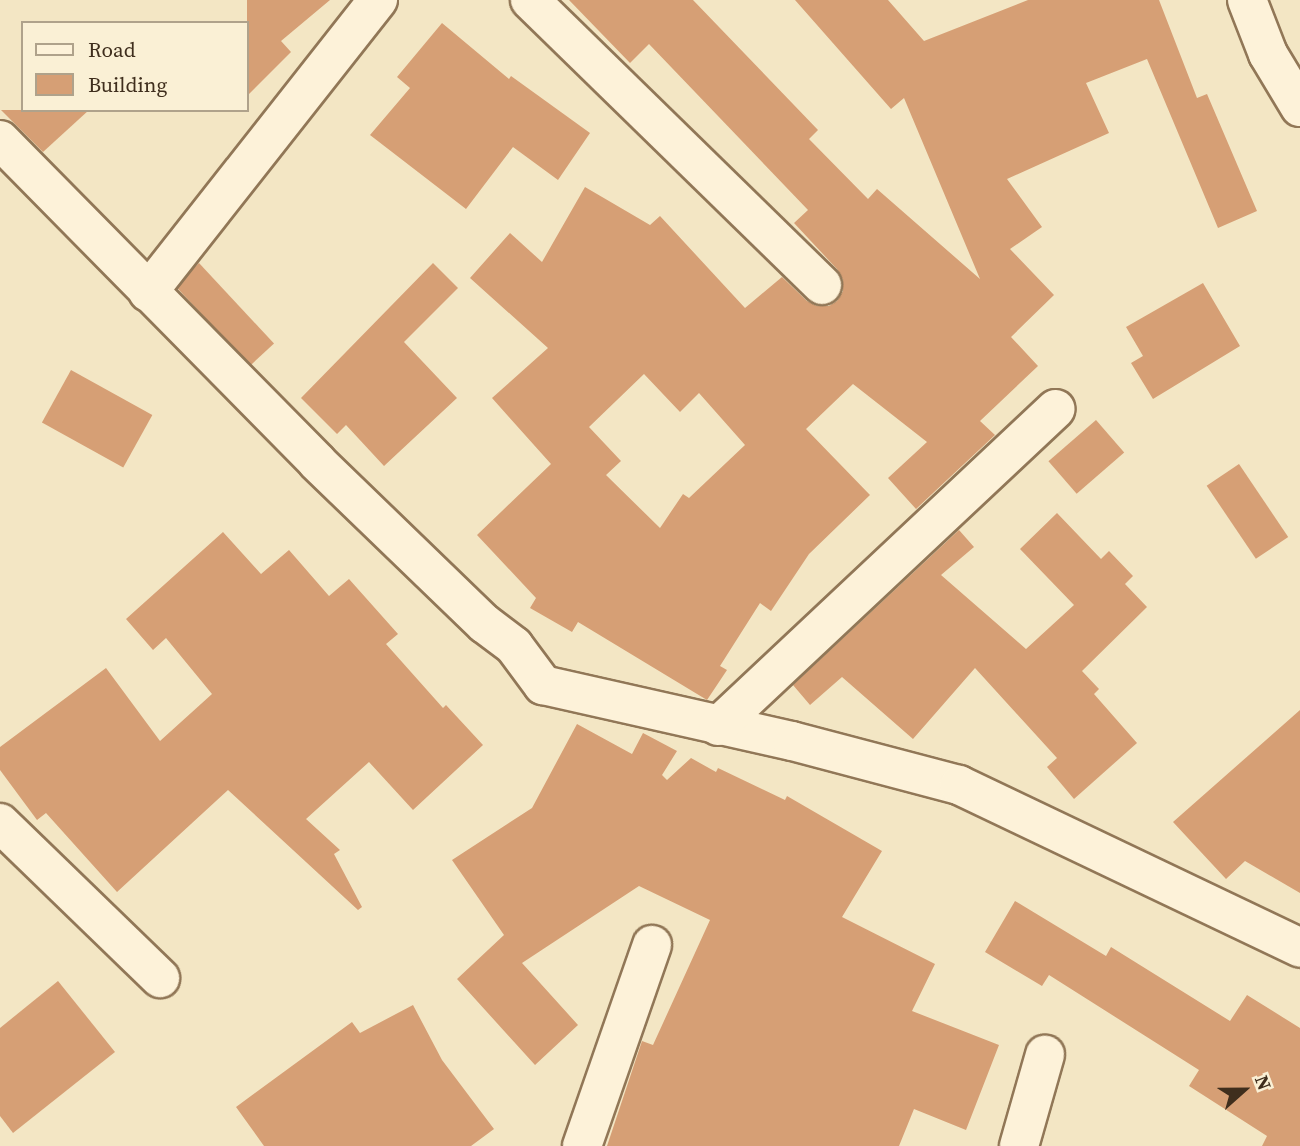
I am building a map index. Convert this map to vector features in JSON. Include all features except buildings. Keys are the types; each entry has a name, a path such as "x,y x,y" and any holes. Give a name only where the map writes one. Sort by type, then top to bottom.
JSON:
{"street":[{"path":"148,292 379,0"},
{"path":"530,0 822,285"},
{"path":"1247,0 1268,54 1300,107"},
{"path":"0,140 317,462 485,624 514,646 543,685 792,741 958,785 1300,948"},
{"path":"718,726 1055,409"},
{"path":"0,823 160,978"},
{"path":"582,1146 652,945"},
{"path":"1019,1146 1045,1055"}]}
